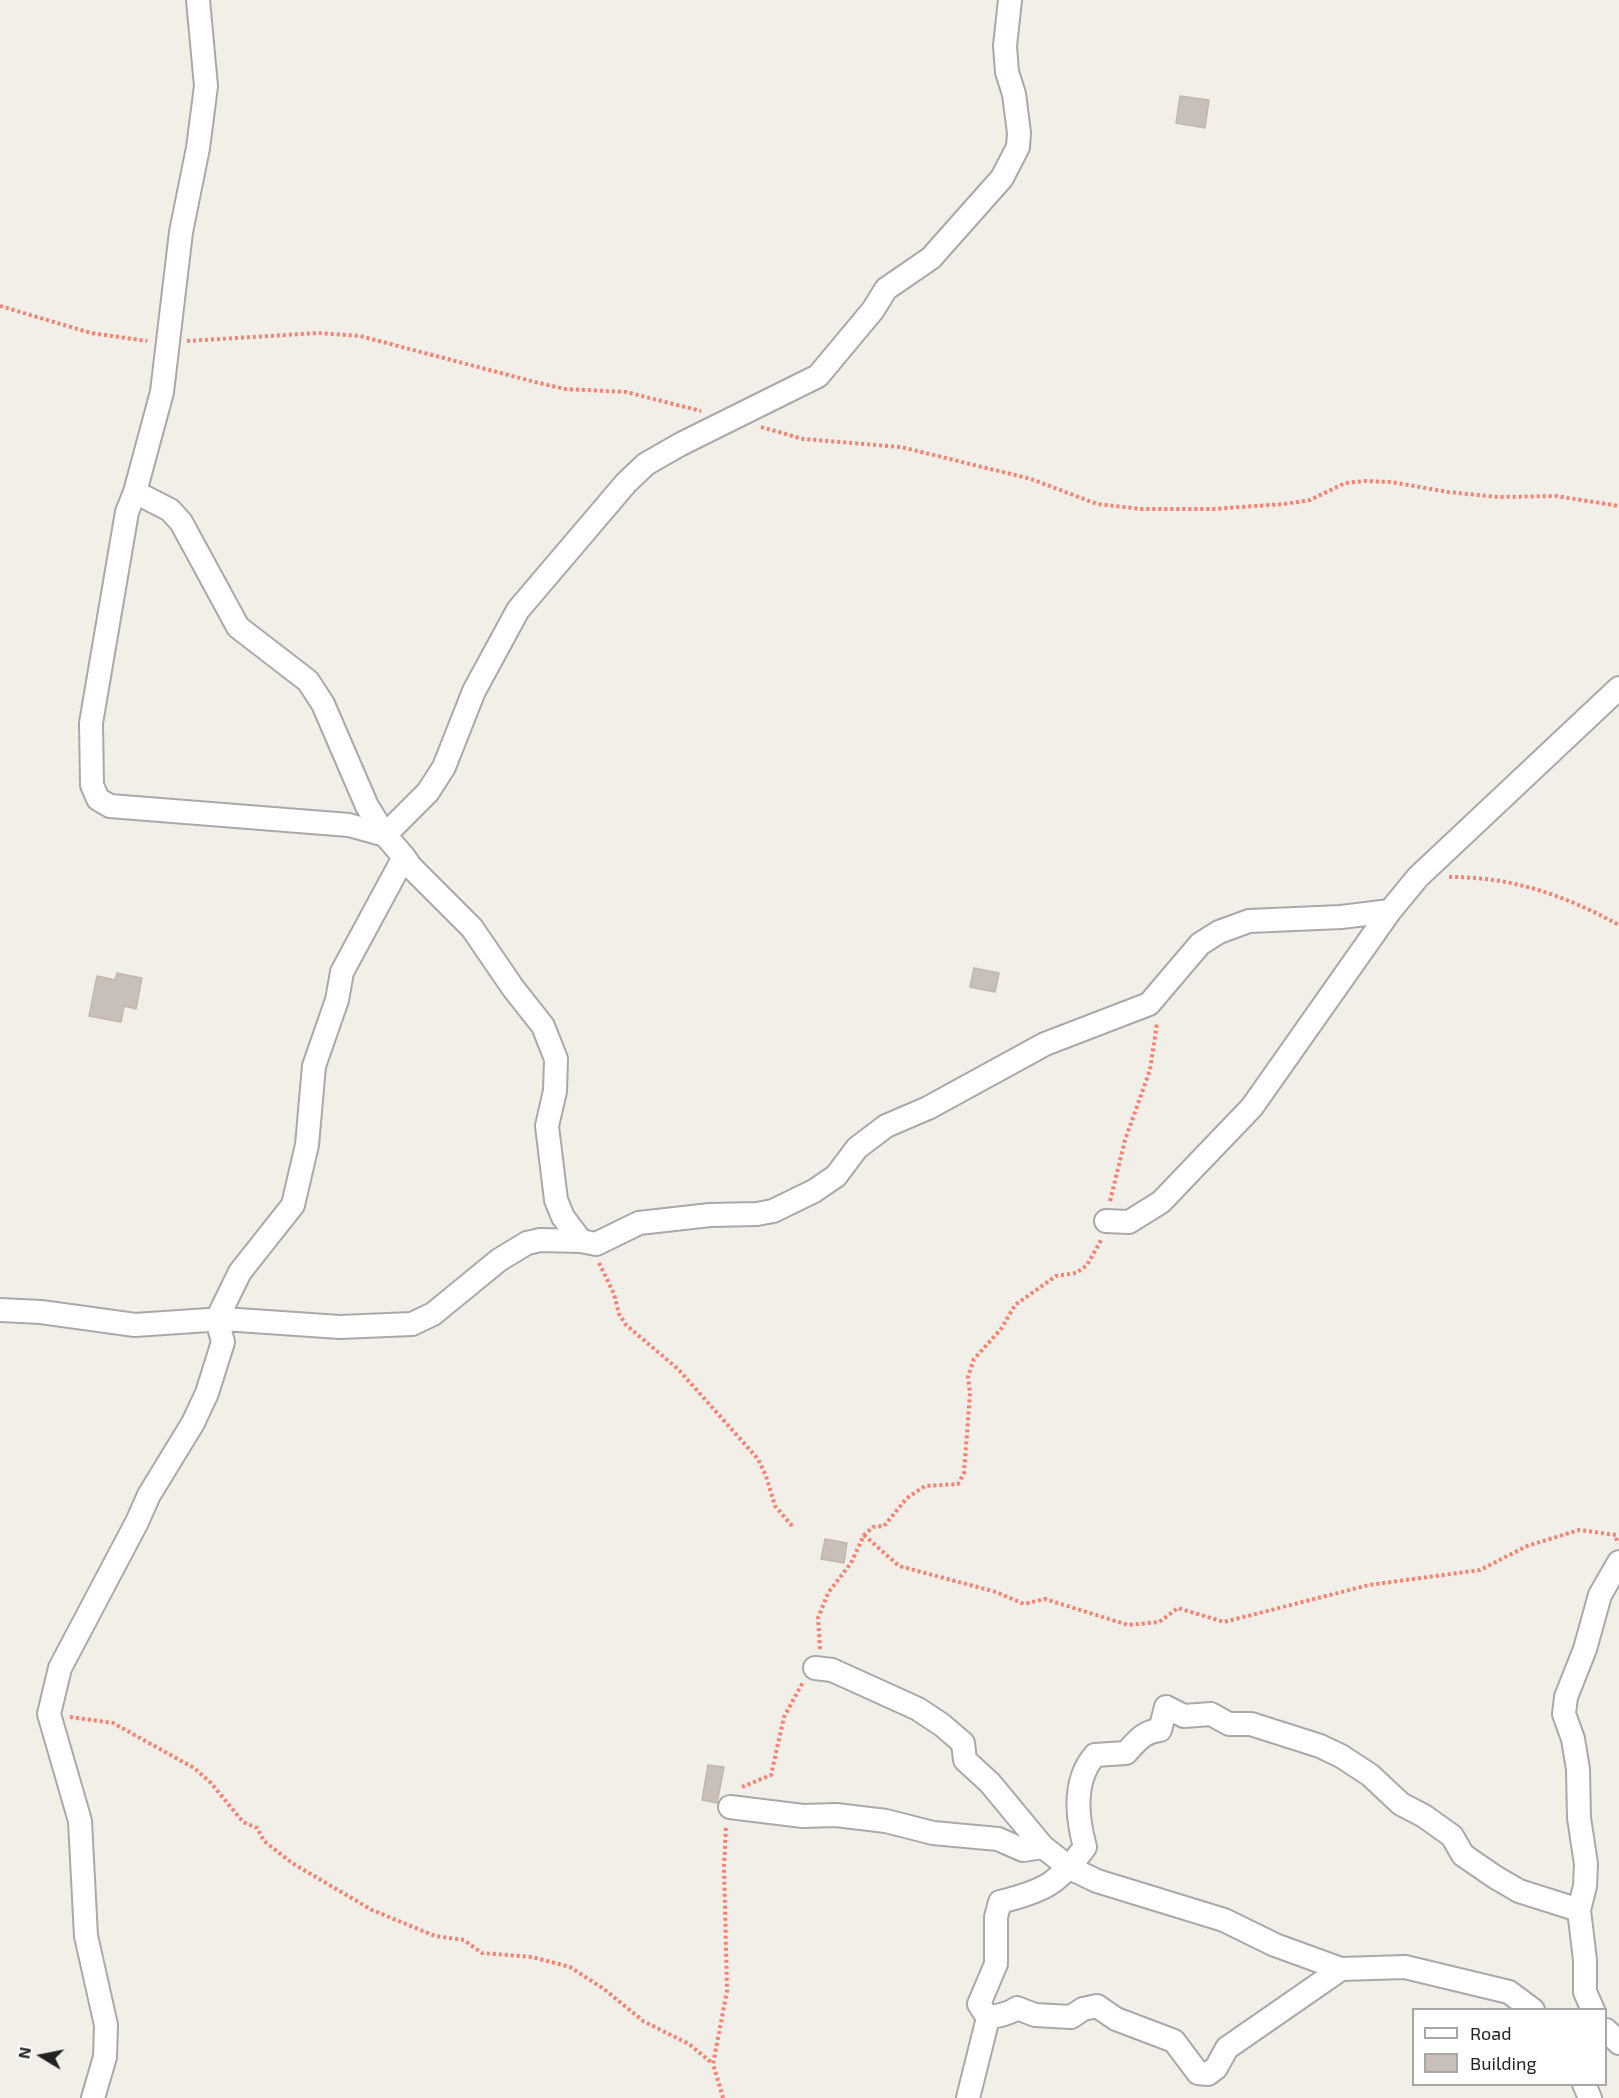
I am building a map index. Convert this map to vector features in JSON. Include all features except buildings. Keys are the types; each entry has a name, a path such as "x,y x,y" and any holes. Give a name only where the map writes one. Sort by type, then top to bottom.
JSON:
{"street":[{"path":"198,0 206,86 198,148 181,232 162,392 135,492 127,512 116,568 107,637 91,723 92,785 98,798 110,806 349,825 385,835"},
{"path":"385,835 428,792 444,767 456,729 518,610 626,483 646,464 729,418 818,376 873,310 886,289 931,258 1002,178 1018,147 1019,134 1014,94 1006,72 1005,46 1010,0"},
{"path":"135,492 170,510 181,522 238,627 308,681 324,704 346,762 385,835 411,867 472,928 513,988 543,1026 556,1059 555,1091 547,1126 555,1200 563,1217 589,1242"},
{"path":"1106,1221 1129,1222 1161,1202 1252,1107 1390,911 1418,877 1619,688"},
{"path":"93,2098 105,2057 106,2025 86,1936 80,1821 49,1714 60,1668 116,1564 149,1495 164,1474 207,1393 223,1342 217,1319 240,1272 293,1205 307,1145 314,1066 334,1009 342,972 404,857"},
{"path":"0,1310 41,1312 135,1325 217,1319 340,1327 412,1324 433,1314 499,1260 527,1243 540,1240 589,1242 639,1223 773,1210 836,1176 857,1148 886,1126 928,1108 1045,1044 1149,1004 1200,944 1219,932 1250,921 1341,917 1390,911"},
{"path":"1592,2008 1585,1992 1585,1960 1580,1910 1585,1886 1586,1864 1579,1818 1578,1769 1573,1739 1564,1714 1566,1697 1585,1649 1600,1595 1619,1563"},
{"path":"815,1668 832,1670 918,1709 942,1725 963,1743 965,1760 990,1783 1043,1847 1070,1868 1097,1881 1224,1920 1275,1945 1341,1969 1405,1966 1509,1992 1530,2008"},
{"path":"968,2098 988,2018 979,2004 996,1964 996,1917 1000,1902 1022,1897 1057,1881 1070,1868 1085,1847 1077,1819 1087,1764 1095,1755 1125,1753 1139,1738 1152,1730 1160,1730 1166,1707 1184,1716 1211,1714 1228,1724 1251,1725 1320,1746 1341,1756 1370,1775 1401,1804 1424,1816 1452,1836 1463,1855 1496,1877 1519,1891 1580,1910"},
{"path":"730,1807 803,1816 836,1815 886,1821 933,1833 998,1839 1023,1850 1043,1847"},
{"path":"988,2018 1009,2014 1017,2008 1035,2015 1071,2017 1083,2009 1096,2006 1116,2019 1174,2041 1198,2073 1208,2074 1216,2068 1227,2048 1341,1969"},
{"path":"1607,2032 1619,2043"}],"path":[{"path":"0,306 91,333 142,341 234,340 318,333 360,336 535,382 565,388 626,392 803,439 901,447 1031,479 1097,504 1142,509 1214,509 1284,504 1310,500 1345,483 1391,482 1448,492 1498,496 1556,496 1619,507"},
{"path":"1418,877 1466,877 1529,885 1595,911 1619,925"},
{"path":"723,2098 713,2064 727,1991 724,1867 730,1807 739,1788 771,1775 784,1718 796,1691 815,1668 820,1649 818,1617 828,1593 851,1563 864,1535 873,1527 884,1526 907,1498 925,1486 958,1484 964,1473 970,1393 968,1377 974,1359 1001,1329 1015,1305 1056,1276 1076,1273 1087,1265 1100,1247 1125,1140 1150,1070 1163,989"},
{"path":"589,1242 599,1268 614,1294 619,1314 626,1324 678,1369 758,1459 775,1506 793,1527"},
{"path":"864,1535 899,1566 996,1592 1024,1604 1045,1599 1128,1625 1159,1622 1178,1608 1224,1622 1369,1585 1480,1570 1527,1546 1579,1530 1616,1535 1619,1563"},
{"path":"49,1714 113,1723 194,1768 211,1783 243,1822 257,1828 264,1841 292,1863 372,1910 435,1936 464,1940 482,1953 532,1957 570,1967 604,1989 643,2021 689,2044 713,2064"}]}
